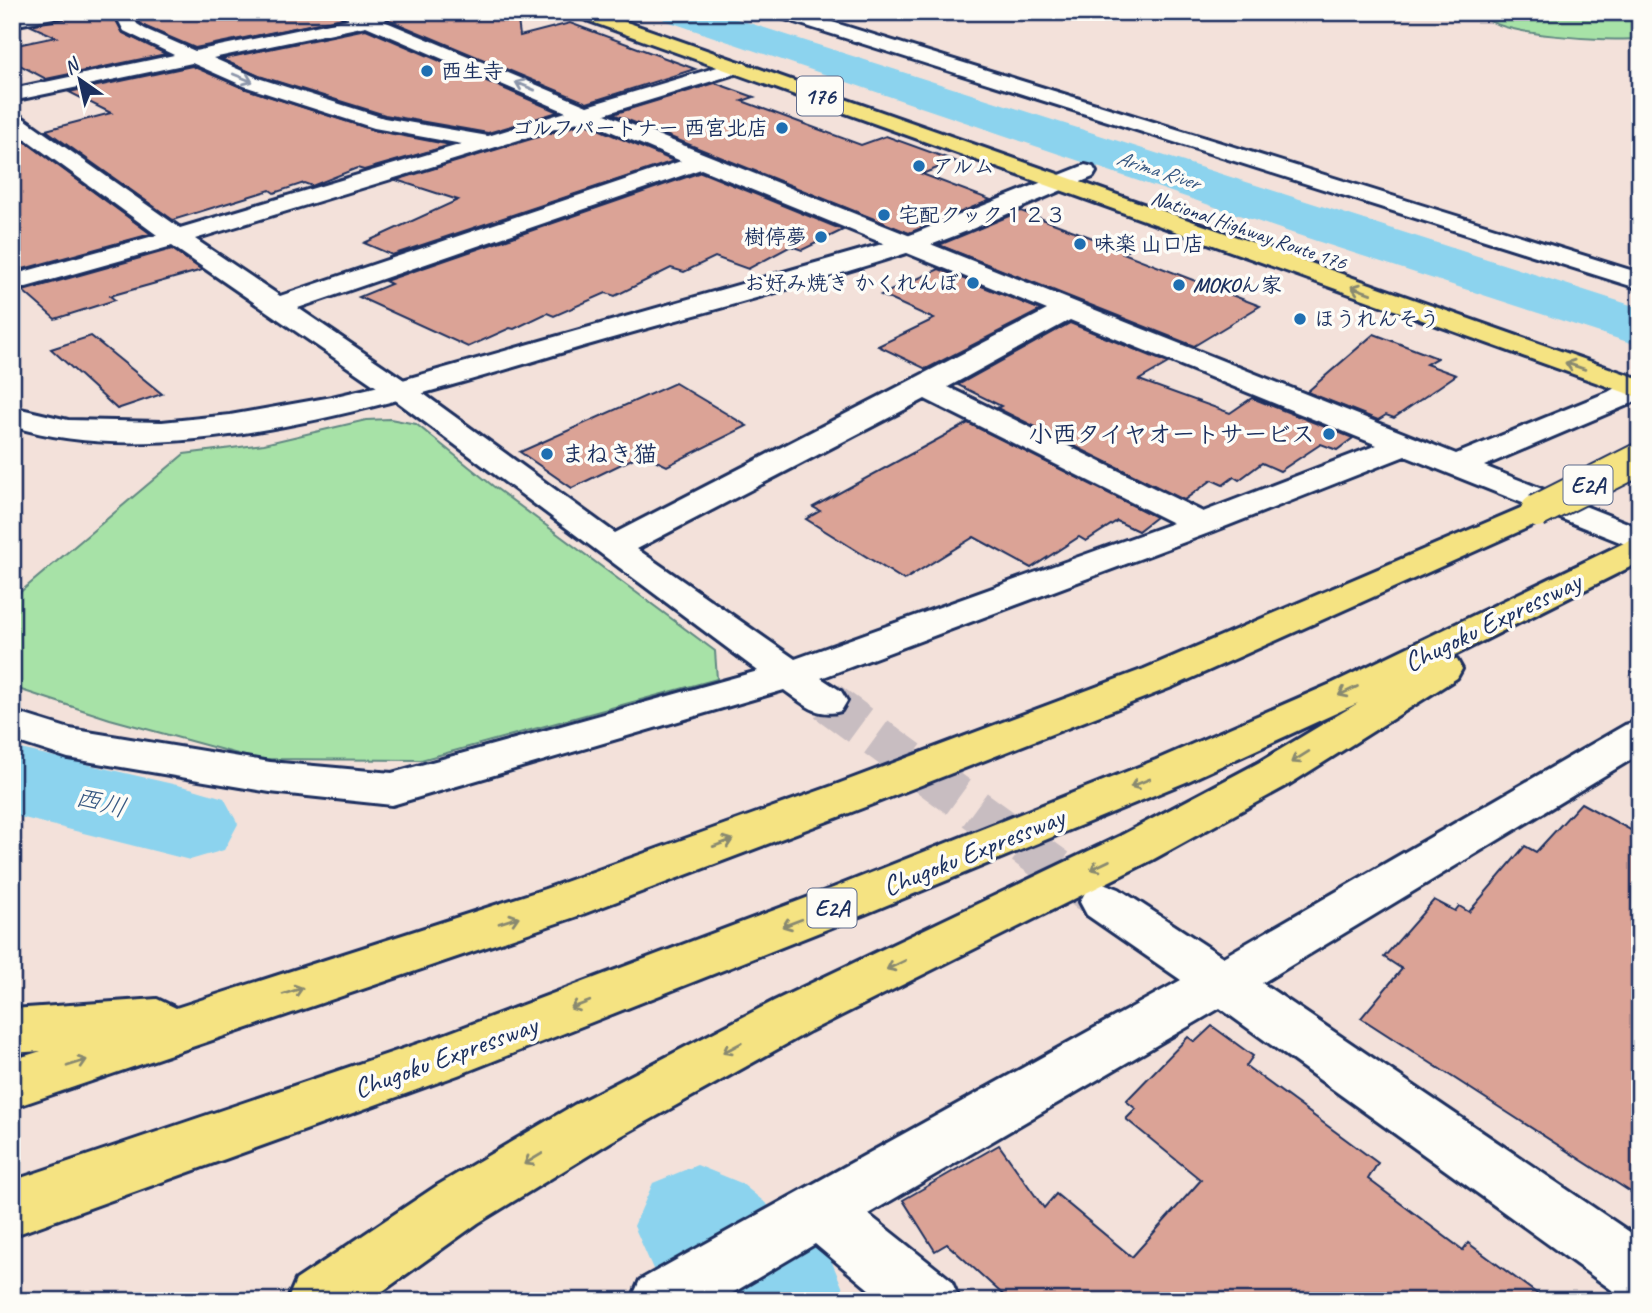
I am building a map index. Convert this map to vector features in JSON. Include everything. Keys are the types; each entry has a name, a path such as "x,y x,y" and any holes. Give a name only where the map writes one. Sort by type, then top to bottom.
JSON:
{"highway":[{"name":"National Highway Route 176","path":"582,12 1059,181 1639,381"},
{"name":"National Highway Route 176","path":"619,12 1085,172 1639,381"},
{"name":"E2A","path":"12,1084 558,904 1145,683 1537,511 1640,459"},
{"name":"Chugoku Expressway","path":"12,1209 440,1059 849,901 1158,776 1347,692 1636,548"},
{"path":"317,1301 458,1204 593,1123 792,1016 1136,848 1273,774 1636,548"},
{"path":"12,1031 215,1017"}],"street":[{"path":"12,21 58,12"},
{"path":"122,12 130,27 251,82 381,124 489,141"},
{"path":"348,12 702,161 1456,466 1636,548"},
{"path":"12,95 404,12"},
{"path":"780,12 1640,281"},
{"path":"12,283 176,237 738,67"},
{"path":"12,119 176,237 400,390 613,548 827,701"},
{"path":"277,306 702,161"},
{"path":"12,416 38,426 74,432 154,432 240,425 315,411 400,390 909,244 1085,172"},
{"path":"613,548 1070,309"},
{"path":"1456,466 1619,398 1639,381"},
{"path":"925,387 1202,524"},
{"path":"12,725 68,743 270,778 392,789 790,675 1202,524 1405,445"},
{"path":"679,1294 1222,982 1640,735"},
{"path":"1103,902 1640,1274"},
{"path":"802,1221 930,1301"}],"green space":[{"path":"1479,12 1640,12 1640,39 1580,38 1528,32 1506,27 1489,20"},
{"path":"390,419 416,424 493,486 715,651 717,679 421,760 256,759 110,719 12,687 12,599 184,454 264,444 366,420"}],"building":[{"path":"68,12 112,12 123,33 166,54 46,79 12,61 12,46 56,37 29,25 64,19"},
{"path":"134,12 337,12 343,18 195,48 146,27 139,22"},
{"path":"386,12 517,12 520,36 570,23 695,69 587,103 389,20"},
{"path":"366,29 558,112 488,133 385,115 259,76 221,59"},
{"path":"192,66 243,88 373,130 451,145 364,170 357,168 312,186 304,183 274,193 270,190 173,220 46,130 111,113 69,92"},
{"path":"715,83 754,97 742,101 861,145 886,136 955,161 922,174 991,200 909,233 613,114"},
{"path":"584,123 674,161 392,255 364,243 458,200 396,180"},
{"path":"19,137 151,234 12,272 12,139"},
{"path":"701,172 843,230 802,250 791,246 748,269 715,257 684,272 671,268 615,296 606,293 554,316 547,313 468,347 359,297 391,284 385,281"},
{"path":"1021,211 1260,306 1194,346 939,245"},
{"path":"172,249 202,270 110,296 115,300 55,319 23,291"},
{"path":"939,269 1041,310 926,369 878,346 934,319 881,295"},
{"path":"1070,323 1168,363 1139,380 1230,413 1252,398 1353,438 1337,450 1321,444 1280,471 1262,463 1239,480 1234,477 1223,485 1212,480 1184,500 997,408 1001,406 958,385"},
{"path":"1374,334 1437,358 1426,364 1456,375 1394,418 1386,415 1378,420 1307,392"},
{"path":"91,336 162,394 117,409 51,349"},
{"path":"675,383 747,426 667,466 642,454 572,488 520,452"},
{"path":"968,423 1156,517 1138,531 1117,521 1086,541 1079,537 1031,568 974,537 904,580 806,519 820,511 813,507"},
{"path":"1581,803 1640,835 1640,1198 1361,1018 1402,969 1384,957 1434,900 1455,911 1459,906 1469,912 1525,846 1536,852"},
{"path":"1212,1026 1253,1056 1246,1066 1378,1163 1368,1179 1463,1250 1468,1243 1547,1301 1010,1301 947,1244 935,1251 903,1200 999,1145 1044,1208 1056,1194 1132,1257 1201,1180 1126,1119 1136,1109 1126,1101 1188,1037 1195,1042"}],"waterway":[{"name":"Arima River","path":"677,12 1640,328"},
{"name":"西川","path":"12,781 190,824"},
{"name":"西川","path":"697,1226 783,1301"}],"tunnel":[{"path":"827,701 1098,899"}],"place":[{"name":"西生寺","path":"427,71"},
{"name":"ゴルフパートナー 西宮北店","path":"782,128"},
{"name":"アルム","path":"919,166"},
{"name":"宅配クック１２３","path":"884,215"},
{"name":"樹停夢","path":"821,237"},
{"name":"味楽 山口店","path":"1080,244"},
{"name":"お好み焼き かくれんぼ","path":"973,283"},
{"name":"MOKOん家","path":"1179,285"},
{"name":"ほうれんそう","path":"1300,319"},
{"name":"小西タイヤオートサービス","path":"1329,434"},
{"name":"まねき猫","path":"547,454"}]}
